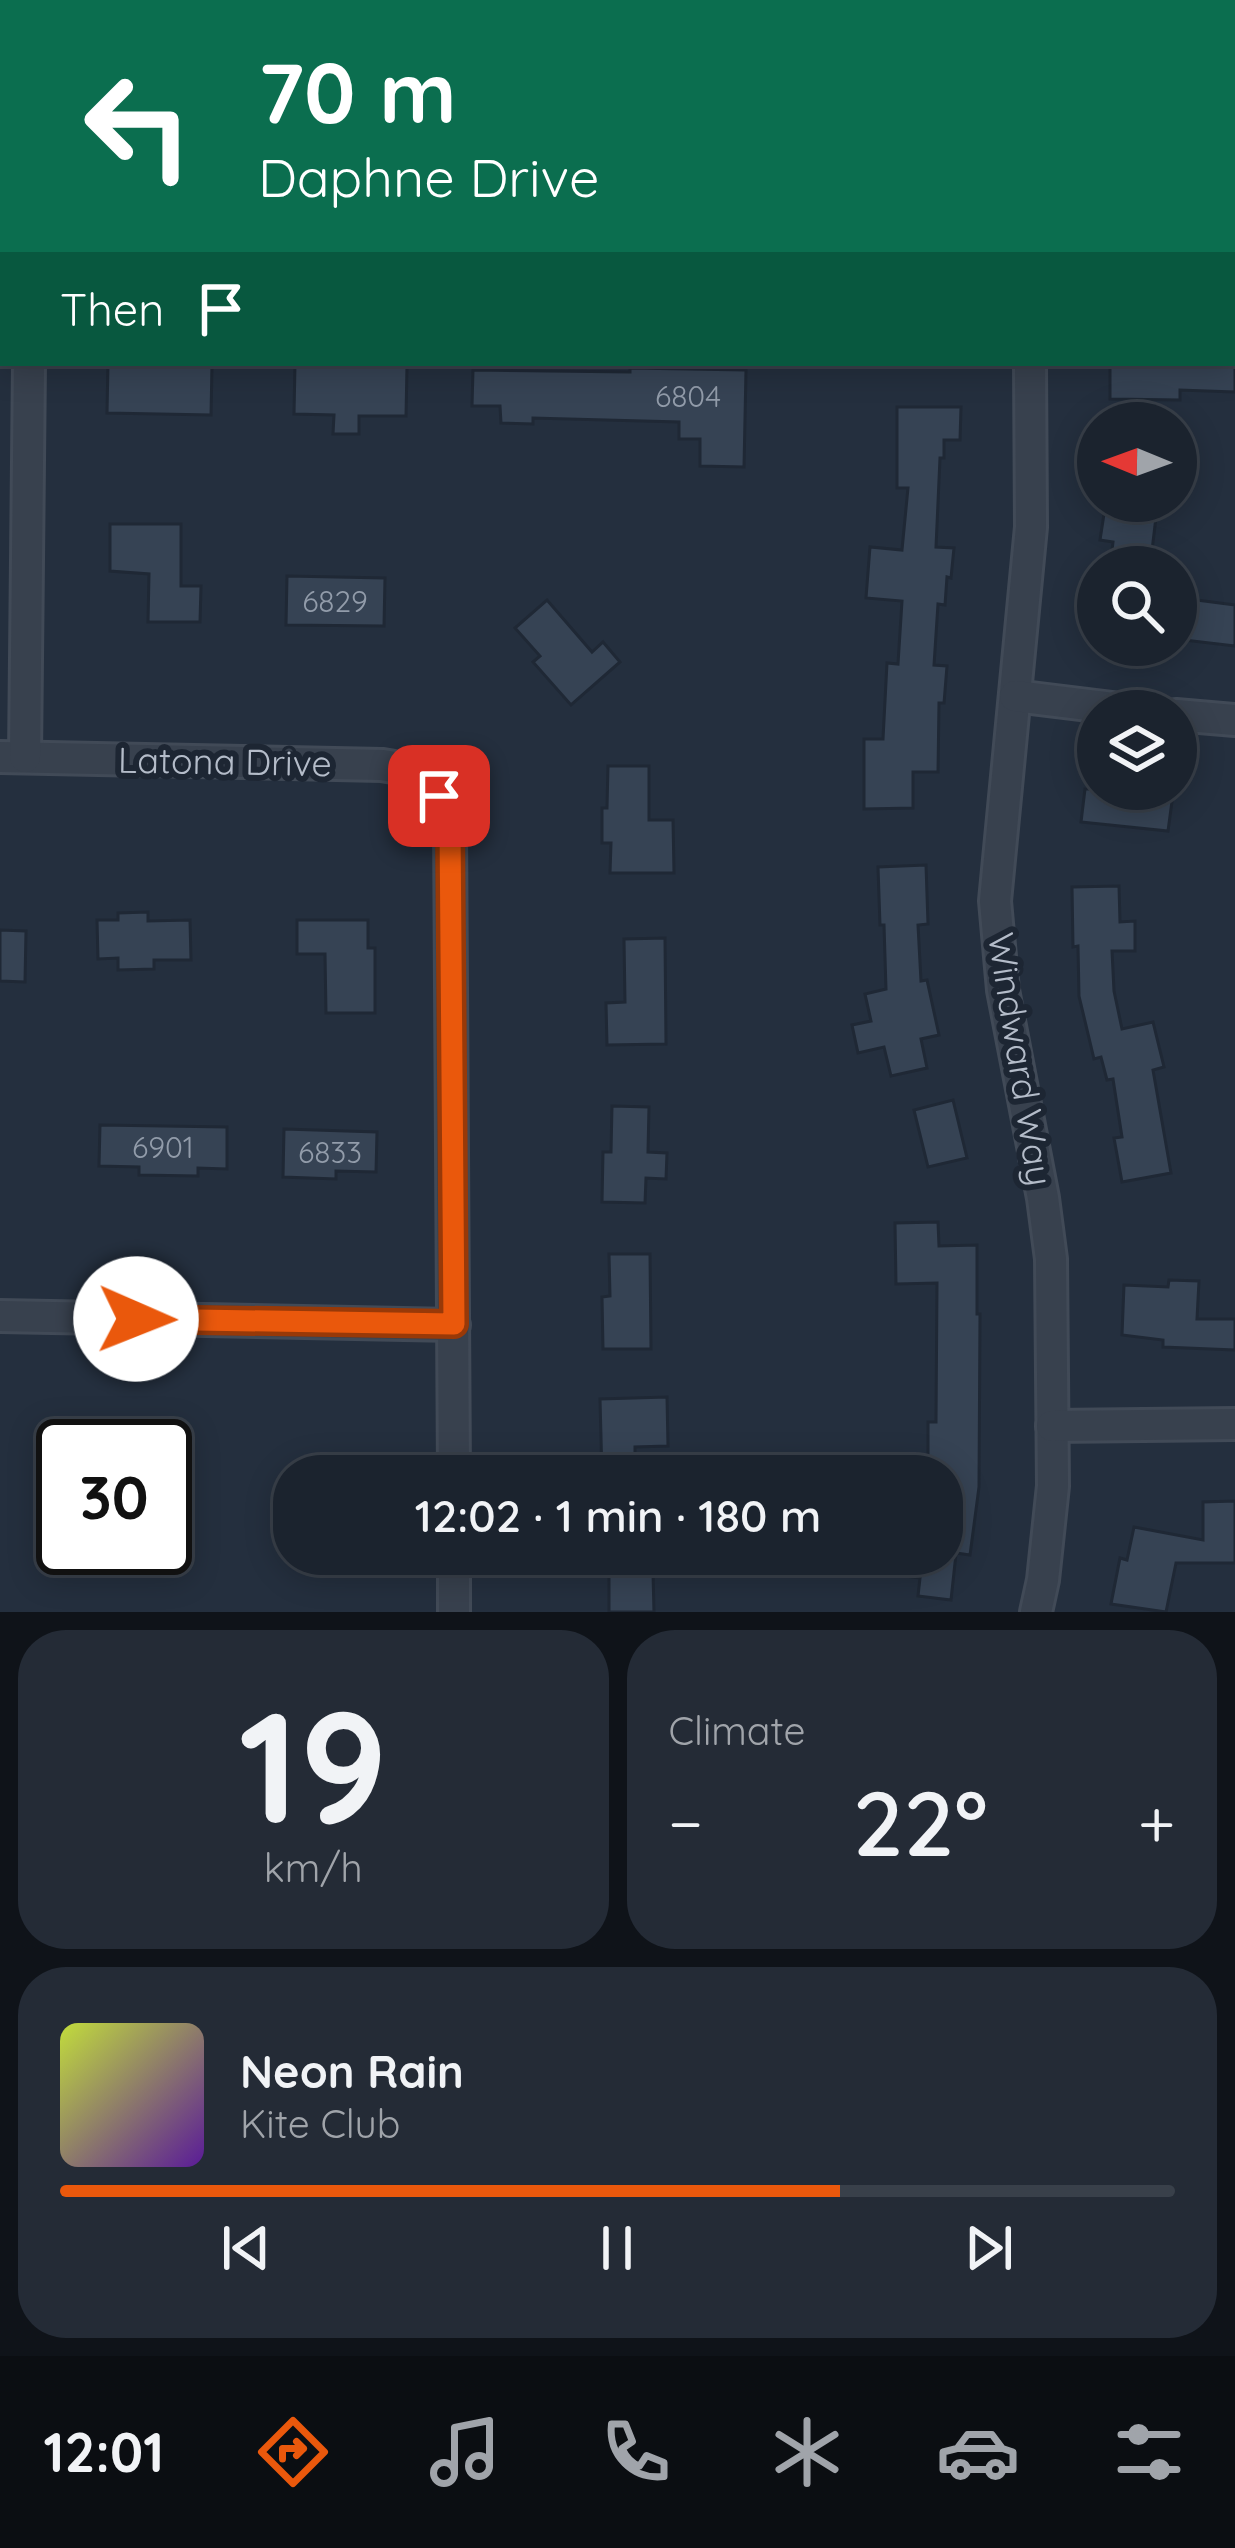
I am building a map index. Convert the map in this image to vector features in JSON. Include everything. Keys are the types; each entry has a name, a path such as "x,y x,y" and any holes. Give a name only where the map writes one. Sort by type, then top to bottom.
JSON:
{"street":[{"path":"13,757 29,366"},
{"name":"Windward Way","path":"1030,366 1031,527 995,901 1003,990 1051,1259 1053,1486 1036,1612"},
{"path":"1015,696 1077,704"},
{"path":"1197,717 1235,720"},
{"name":"Latona Drive","path":"13,757 382,764 411,771 430,784 450,824 454,1324"},
{"path":"0,1316 454,1324 454,1455"},
{"path":"1052,1426 1235,1424"},
{"path":"454,1575 454,1612"}],"building":[{"path":"108,366 212,366 211,415 107,413"},
{"path":"295,366 407,366 406,416 359,416 359,434 333,434 334,415 294,414"},
{"path":"1110,366 1235,366 1235,392 1180,390 1180,400 1110,399"},
{"path":"630,368 746,370 744,467 700,466 700,439 679,439 679,422 533,418 533,424 501,423 500,406 472,406 473,370 630,372"},
{"path":"897,407 961,407 960,440 944,440 944,458 940,458 936,547 954,548 945,605 938,604 934,665 947,666 944,703 939,703 938,772 913,772 913,808 864,809 864,739 883,739 887,663 898,664 902,601 866,598 870,547 902,550 908,488 897,488"},
{"path":"1103,522 1155,522 1153,546 1113,546 1113,542 1100,540"},
{"path":"110,524 181,524 181,586 201,586 200,622 148,622 149,574 110,571"},
{"path":"287,576 385,578 384,626 286,625"},
{"path":"547,600 592,652 603,642 620,662 571,705 533,662 540,656 515,628"},
{"path":"1197,600 1235,605 1235,646 1197,642"},
{"path":"608,766 649,766 649,820 673,820 674,873 610,873 611,843 602,843"},
{"path":"1082,810 1171,810 1168,831 1081,822"},
{"path":"926,865 928,924 918,925 921,981 927,980 939,1035 921,1039 927,1068 891,1076 884,1047 858,1053 852,1025 871,1021 865,994 886,989 878,867"},
{"path":"1119,886 1120,922 1135,921 1135,951 1112,951 1114,991 1122,1029 1153,1022 1164,1067 1153,1070 1171,1173 1122,1182 1114,1138 1122,1137 1113,1079 1107,1080 1101,1057 1094,1059 1079,996 1072,887"},
{"path":"148,912 148,921 190,920 191,960 154,960 154,969 118,970 118,958 98,959 97,920 118,920 118,913"},
{"path":"297,920 368,920 368,948 375,948 375,1013 326,1013 325,954 297,954"},
{"path":"0,930 26,931 25,982 0,981"},
{"path":"665,938 666,1044 607,1045 606,1003 625,1002 624,939"},
{"path":"953,1100 967,1158 928,1167 914,1110"},
{"path":"612,1106 649,1107 648,1152 667,1153 666,1179 646,1178 645,1203 602,1202 603,1152 611,1152"},
{"path":"100,1125 227,1127 227,1169 198,1168 198,1176 139,1175 139,1167 99,1166"},
{"path":"284,1129 377,1132 376,1172 336,1171 336,1179 283,1177"},
{"path":"938,1222 939,1246 977,1245 979,1487 970,1555 963,1554 963,1455 928,1455 928,1422 936,1422 937,1283 896,1284 895,1223"},
{"path":"609,1254 650,1254 651,1349 603,1349 602,1297 610,1296"},
{"path":"1169,1280 1199,1281 1197,1319 1235,1319 1235,1350 1163,1347 1163,1340 1122,1335 1124,1285 1168,1287"},
{"path":"667,1397 668,1446 635,1447 635,1455 601,1455 600,1399"},
{"path":"1235,1501 1235,1563 1176,1563 1166,1612 1111,1604 1120,1558 1127,1560 1134,1527 1203,1540 1203,1502"},
{"path":"609,1575 653,1575 654,1612 609,1612"},
{"path":"898,1575 954,1575 951,1600 918,1596 920,1578"}],"route":[{"path":"136,1319 454,1324 450,824 439,796"}]}
